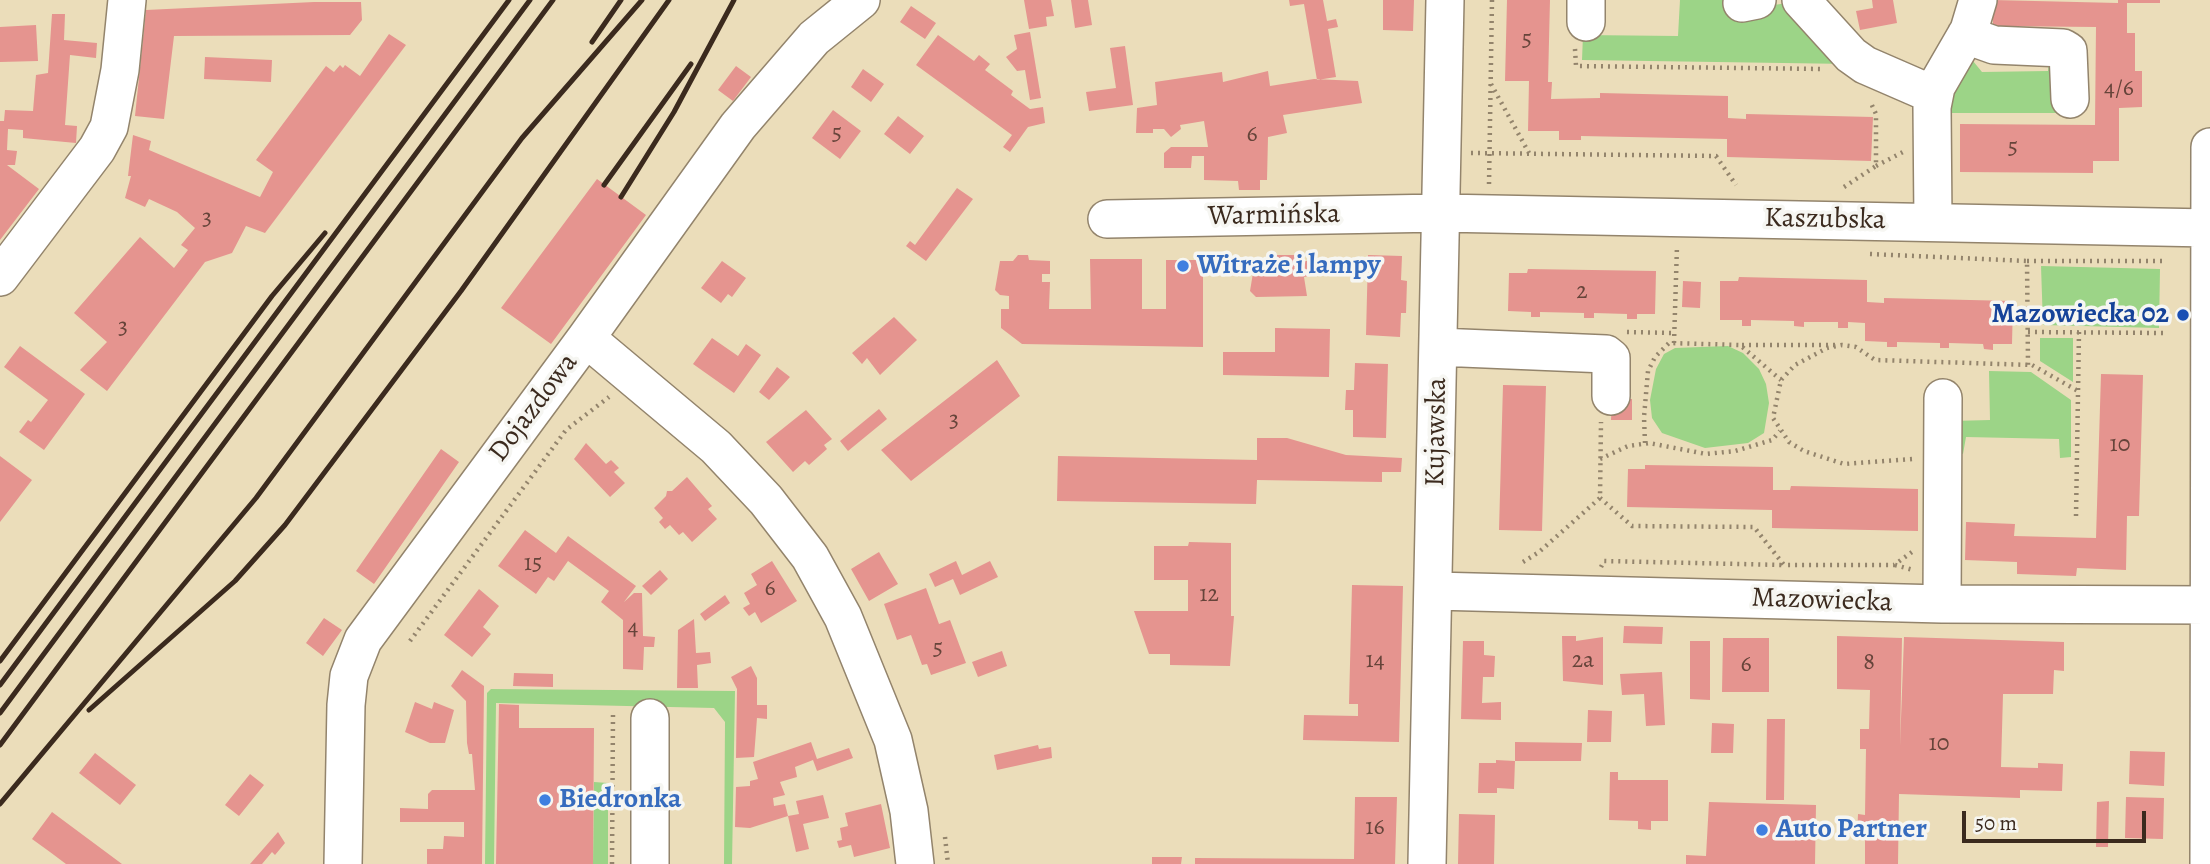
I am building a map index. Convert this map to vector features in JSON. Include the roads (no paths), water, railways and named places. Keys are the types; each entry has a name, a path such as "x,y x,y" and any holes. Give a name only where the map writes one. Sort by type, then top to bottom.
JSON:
{"street":[{"path":"0,277 97,149 109,127 120,70 127,0"},
{"name":"Kujawska","path":"1427,864 1444,0"},
{"path":"1801,0 1851,55 1934,95"},
{"path":"1933,222 1934,95 1966,35 1978,0"},
{"name":"Dojazdowa","path":"343,864 346,705 349,676 363,639 586,338 738,126 814,38 857,2"},
{"path":"1966,35 1994,45 2063,48 2068,51 2070,99"},
{"path":"2210,147 2210,864"},
{"name":"Warmińska","path":"1107,219 1441,213"},
{"name":"Kaszubska","path":"1441,213 2209,228"},
{"path":"586,338 716,447 766,500 810,557 843,617 893,740 909,811 915,864"},
{"path":"1438,347 1606,354 1611,358 1606,404"},
{"path":"1942,604 1946,472 1943,398"},
{"name":"Mazowiecka","path":"1434,591 1942,604 2210,605"},
{"path":"650,718 650,864"}],"railway":[{"path":"0,685 509,0"},
{"path":"0,713 530,0"},
{"path":"0,745 553,0"},
{"path":"592,42 621,0"},
{"path":"0,804 256,498 522,138 642,0"},
{"path":"89,710 235,581 285,525 461,291 669,0"},
{"path":"621,197 674,112 734,0"},
{"path":"604,185 691,64"},
{"path":"0,661 272,296 325,233"}],"place":[{"name":"Witraże i lampy","path":"1183,266"},
{"name":"Mazowiecka 02","path":"2183,315"},
{"name":"Biedronka","path":"545,800"},
{"name":"Auto Partner","path":"1762,830"}]}
